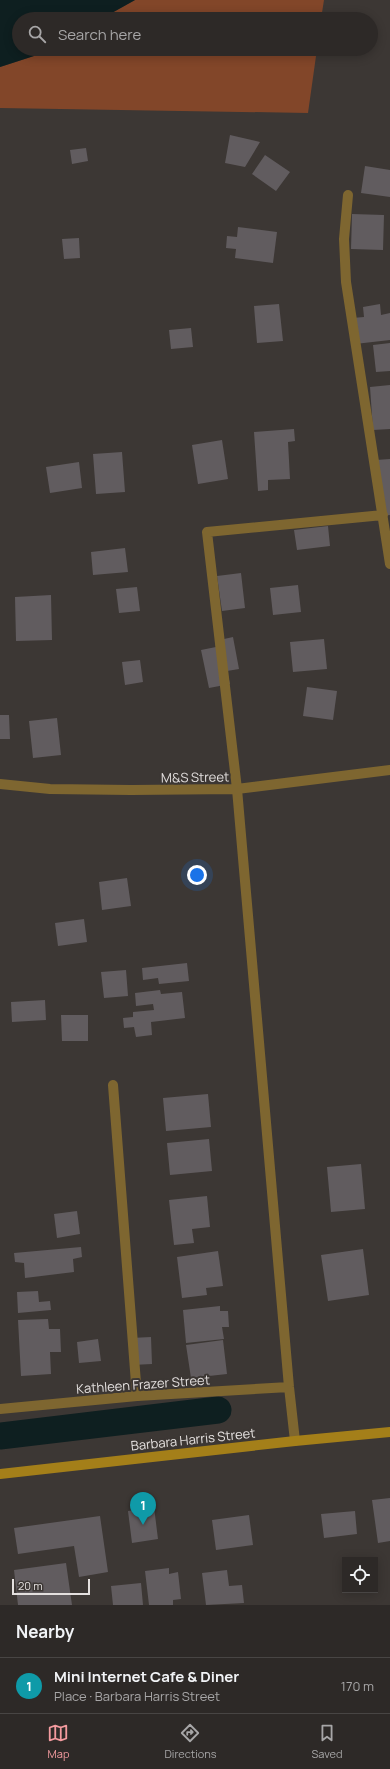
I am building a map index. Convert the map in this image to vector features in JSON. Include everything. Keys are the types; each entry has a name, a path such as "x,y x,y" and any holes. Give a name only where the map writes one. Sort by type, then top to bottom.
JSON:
{"street":[{"path":"348,196 344,239 346,282 390,564"},
{"path":"295,1441 237,789 207,532 383,515"},
{"name":"M&S Street","path":"0,784 57,789 237,789 390,770"},
{"path":"113,1085 137,1396"},
{"name":"Kathleen Frazer Street","path":"0,1409 137,1396 289,1387"},
{"name":"Barbara Harris Street","path":"0,1474 295,1441 390,1432"}],"shaded area":[{"path":"0,0 135,0 114,12 12,12 12,56 34,56 0,67"},
{"path":"135,0 324,0 322,12 114,12"},
{"path":"34,56 316,56 308,113 0,108 0,67"}],"building":[{"path":"230,135 260,142 245,167 225,163"},
{"path":"86,148 88,161 72,164 70,150"},
{"path":"265,155 290,172 276,191 252,174"},
{"path":"365,166 390,170 390,197 361,193"},
{"path":"352,214 384,215 383,250 351,249"},
{"path":"238,227 277,232 273,263 235,258 236,249 226,248 227,236 237,237"},
{"path":"79,238 80,258 64,259 62,239"},
{"path":"279,304 283,341 257,343 254,306"},
{"path":"380,304 381,315 390,313 390,340 355,344 352,318 364,317 363,307"},
{"path":"191,328 193,347 171,349 169,330"},
{"path":"390,343 390,371 376,372 373,345"},
{"path":"390,385 390,429 373,430 370,387"},
{"path":"294,429 295,441 288,442 290,479 268,480 268,490 258,491 254,432"},
{"path":"222,440 228,479 198,484 192,445"},
{"path":"122,452 125,492 96,494 93,454"},
{"path":"390,459 390,515 382,516 376,460"},
{"path":"79,462 82,488 50,493 46,467"},
{"path":"328,526 330,546 297,550 294,530"},
{"path":"125,548 128,572 93,575 91,552"},
{"path":"241,573 245,608 222,611 217,576"},
{"path":"298,585 301,612 273,615 270,588"},
{"path":"137,587 140,611 119,613 116,589"},
{"path":"51,595 52,640 16,641 15,597"},
{"path":"233,637 239,669 227,671 230,684 209,688 201,650 216,647 215,641"},
{"path":"324,639 327,669 293,672 290,642"},
{"path":"140,660 143,682 125,685 122,662"},
{"path":"307,687 337,691 333,720 303,716"},
{"path":"0,715 9,715 10,739 0,739"},
{"path":"57,718 61,755 33,758 29,721"},
{"path":"127,878 131,906 102,910 99,882"},
{"path":"84,919 87,942 58,946 55,923"},
{"path":"187,963 189,981 159,984 158,978 143,980 142,968"},
{"path":"126,970 128,996 104,998 101,972"},
{"path":"160,990 161,994 182,992 185,1018 151,1022 152,1035 136,1037 134,1027 124,1028 123,1018 133,1017 133,1012 154,1010 153,1004 136,1006 135,993"},
{"path":"45,1000 46,1020 12,1022 11,1002"},
{"path":"61,1015 88,1015 88,1041 62,1041"},
{"path":"208,1094 211,1127 166,1131 163,1098"},
{"path":"209,1139 212,1171 170,1175 167,1143"},
{"path":"361,1164 365,1209 331,1212 327,1167"},
{"path":"207,1196 210,1227 192,1229 194,1243 174,1245 169,1200"},
{"path":"77,1211 80,1234 57,1238 54,1214"},
{"path":"81,1247 82,1257 73,1259 74,1272 25,1278 24,1263 15,1262 14,1253"},
{"path":"363,1249 369,1295 328,1301 321,1255"},
{"path":"218,1251 223,1286 206,1288 207,1295 182,1298 177,1257"},
{"path":"38,1291 39,1302 50,1301 51,1310 18,1313 17,1292"},
{"path":"220,1306 220,1311 228,1311 229,1327 222,1327 224,1339 186,1343 183,1310"},
{"path":"48,1319 49,1329 60,1329 61,1352 50,1352 51,1374 21,1376 18,1320"},
{"path":"151,1337 152,1364 132,1365 131,1338"},
{"path":"98,1339 101,1361 79,1363 77,1342"},
{"path":"223,1340 227,1374 191,1378 186,1345"},
{"path":"390,1498 390,1541 378,1543 372,1500"},
{"path":"154,1507 158,1539 132,1543 128,1511"},
{"path":"355,1511 357,1534 324,1538 321,1514"},
{"path":"249,1515 253,1545 216,1550 212,1520"},
{"path":"100,1516 108,1572 79,1577 74,1546 18,1554 14,1528"},
{"path":"66,1563 72,1605 18,1605 14,1570"},
{"path":"169,1568 169,1574 178,1572 181,1599 173,1600 173,1605 149,1605 145,1571"},
{"path":"227,1570 229,1586 242,1585 244,1603 206,1605 202,1573"},
{"path":"141,1583 143,1605 113,1605 111,1586"}],"waterway":[{"path":"0,1436 218,1410"}],"place":[{"name":"Mini Internet Cafe & Diner","path":"143,1525"}]}
